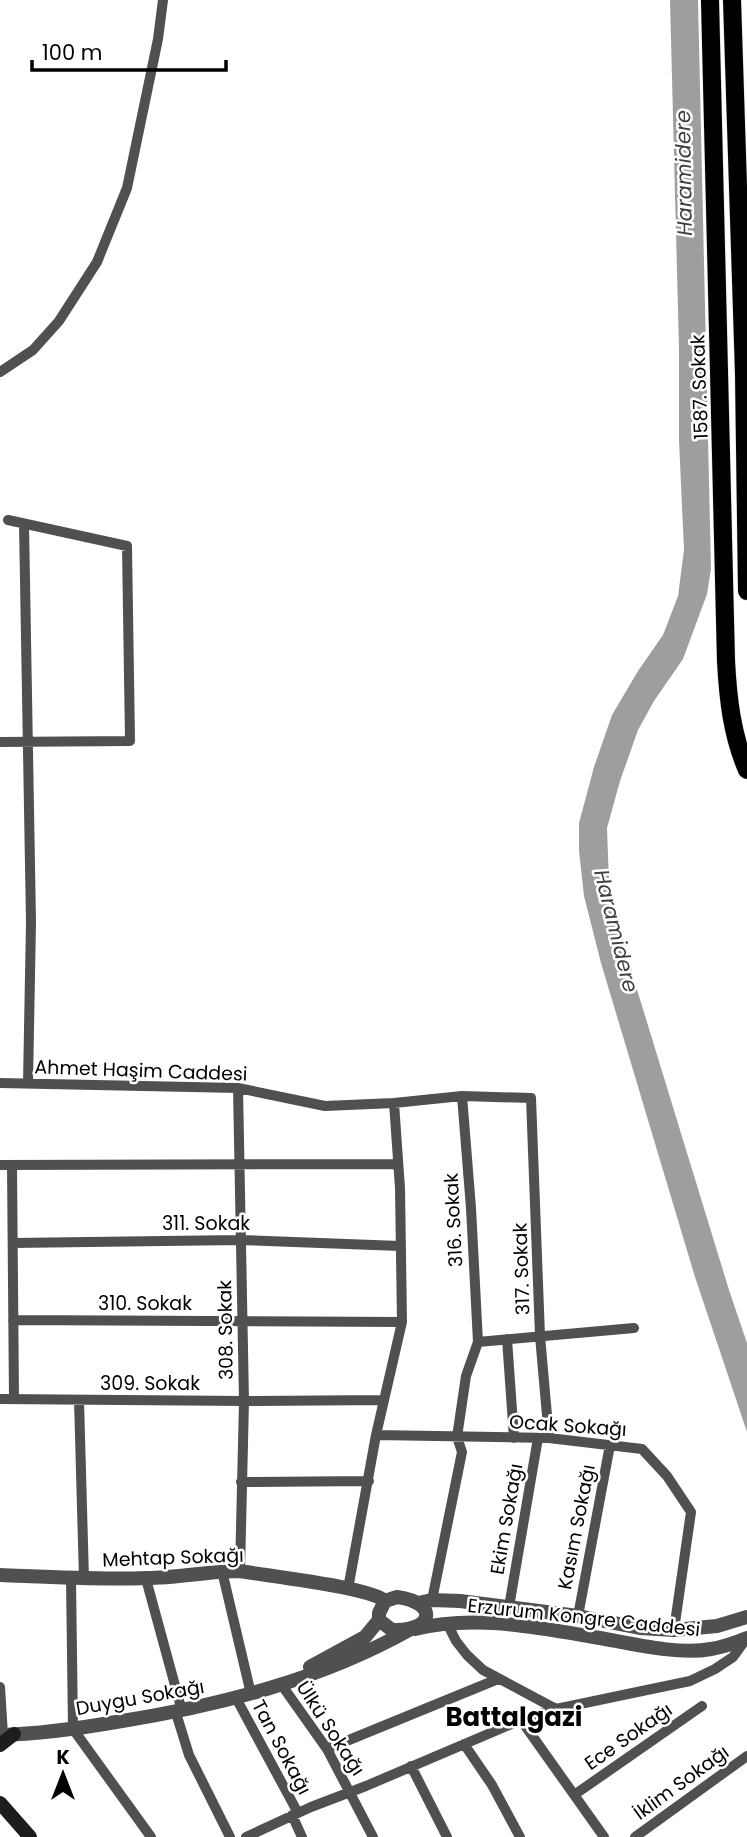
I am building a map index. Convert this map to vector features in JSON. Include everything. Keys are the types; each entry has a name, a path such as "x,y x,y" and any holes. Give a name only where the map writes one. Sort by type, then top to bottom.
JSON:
{"main road":[{"name":"1587. Sokak","path":"710,0 726,661 731,722 747,770"},
{"path":"732,0 745,374 747,592"},
{"path":"0,1804 30,1837"}],"street":[{"path":"0,372 33,350 59,321 97,262 127,188 158,39 163,0"},
{"path":"719,365 745,374"},
{"path":"721,442 746,423"},
{"path":"0,742 130,741 127,545 3,518"},
{"path":"24,524 31,922 28,1083"},
{"name":"Ahmet Haşim Caddesi","path":"0,1083 238,1088 325,1106 462,1096 531,1098"},
{"name":"308. Sokak","path":"238,1088 244,1401 240,1571"},
{"name":"316. Sokak","path":"462,1096 478,1342"},
{"name":"317. Sokak","path":"531,1098 543,1438"},
{"path":"348,1589 376,1435 402,1322 400,1188 394,1103"},
{"path":"14,1399 13,1243 6,1165 398,1166"},
{"name":"311. Sokak","path":"13,1243 240,1240 400,1246"},
{"name":"310. Sokak","path":"13,1320 402,1322"},
{"path":"281,1684 363,1654 421,1625 425,1620 425,1601 462,1452 457,1437 466,1376 478,1342 634,1328"},
{"path":"507,1339 514,1438"},
{"name":"309. Sokak","path":"0,1399 384,1400"},
{"path":"79,1400 78,1579 73,1729 151,1837"},
{"name":"Ocak Sokağı","path":"376,1435 543,1438 642,1449 667,1476 691,1512 674,1630"},
{"name":"Ekim Sokağı","path":"509,1607 543,1438"},
{"name":"Kasım Sokağı","path":"578,1616 610,1445"},
{"path":"241,1482 369,1481"},
{"path":"222,1571 251,1694"},
{"name":"Mehtap Sokağı","path":"0,1575 78,1579 146,1578 240,1571 348,1589 385,1601"},
{"path":"146,1578 189,1755 230,1837"},
{"path":"281,1684 365,1637 379,1620 379,1613 385,1601 397,1597 425,1601"},
{"name":"Erzurum Kongre Caddesi","path":"425,1601 509,1607 640,1628 674,1630 717,1626 747,1617"},
{"path":"379,1620 392,1630 413,1629"},
{"path":"447,1623 467,1655 498,1679 556,1709"},
{"name":"Erzurum Kongre Caddesi","path":"413,1629 447,1623 484,1623 685,1650 709,1650 747,1639"},
{"path":"246,1837 522,1720 556,1709 690,1681 733,1657 747,1639"},
{"path":"327,1749 498,1679"},
{"name":"Duygu Sokağı","path":"3,1737 179,1712 281,1684"},
{"name":"Ülkü Sokağı","path":"281,1684 327,1749 373,1837"},
{"path":"0,1687 3,1737"},
{"name":"Tan Sokağı","path":"236,1698 295,1814 302,1837"},
{"name":"Ece Sokağı","path":"574,1795 702,1706"},
{"path":"522,1720 604,1837"},
{"path":"464,1744 492,1785 520,1837"},
{"name":"İklim Sokağı","path":"635,1837 747,1756"},
{"path":"411,1766 447,1837"}],"water":[{"name":"Haramidere","path":"670,0 698,0 711,569 707,594 683,659 638,730 620,781 607,828 609,883 635,983 747,1343 747,1432 695,1277 601,963 584,896 579,851 579,823 612,715 663,635 678,596 684,550 679,440"}],"district":[{"name":"Battalgazi","path":"514,1717"}]}
